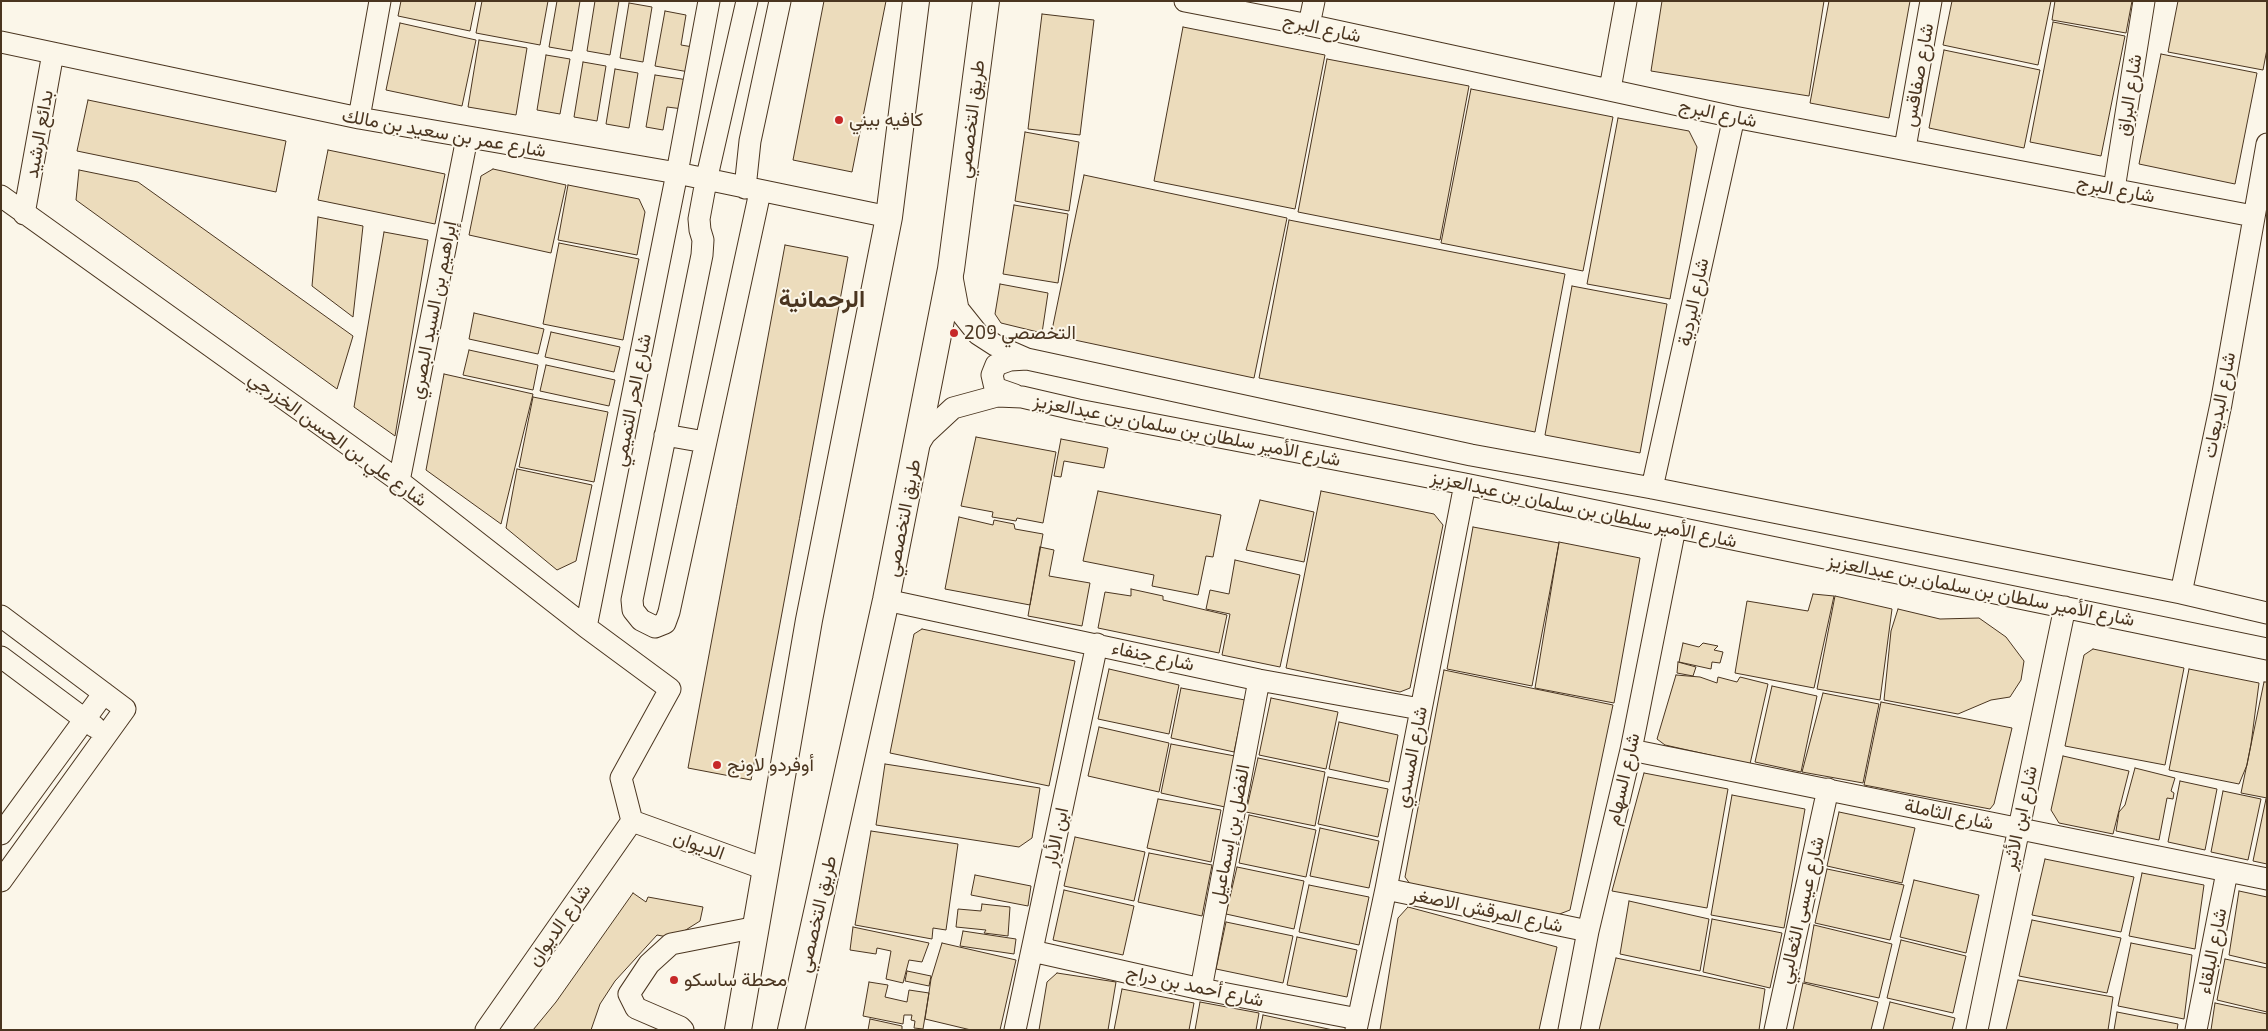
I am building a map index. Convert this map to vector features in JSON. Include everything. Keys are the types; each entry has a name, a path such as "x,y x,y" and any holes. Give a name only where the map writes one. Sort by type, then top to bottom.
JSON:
{"main road":[{"path":"738,1030 809,620 889,217 916,1"},
{"name":"طريق التخصصي","path":"791,1030 886,600 951,269 986,1"}],"street":[{"path":"359,118 380,1"},
{"name":"شارع الحر التميمي","path":"586,627 677,173 709,1"},
{"path":"747,1 706,181 699,219 703,240 702,255 632,600 633,610 640,620 655,627 665,622 669,612 705,442 752,190 750,142 780,1"},
{"name":"شارع البرج","path":"1185,1 1309,25 1734,117 1905,148 2253,216"},
{"path":"1309,25 1314,1"},
{"path":"1610,89 1626,1"},
{"name":"شارع صفاقس","path":"1905,148 1931,1"},
{"name":"شارع البراق","path":"2114,189 2144,1"},
{"name":"شارع عمر بن سعيد بن مالك","path":"1,42 359,118 677,173 706,181 889,217"},
{"name":"بدائع الرشيد","path":"24,214 53,53"},
{"name":"شارع البردية","path":"1652,488 1734,117"},
{"name":"إبراهيم بن السيد البصري","path":"399,481 467,138"},
{"name":"شارع البديعات","path":"2181,593 2221,404 2267,144"},
{"name":"شارع علي بن الحسن الخزرجي","path":"1,196 399,481 586,627 670,689 621,778 632,821"},
{"name":"شارع الأمير سلطان بن سلمان بن عبدالعزيز","path":"951,269 958,309 978,334 995,345 1027,359 1471,455 1652,488 2181,593 2267,613"},
{"path":"1022,397 995,388 992,375 996,365 1010,360 1027,359"},
{"name":"شارع الأمير سلطان بن سلمان بن عبدالعزيز","path":"917,447 925,434 953,408 997,396 1022,397 1078,410 1465,484 2267,648"},
{"path":"665,436 705,442"},
{"name":"شارع المسدي","path":"1357,1024 1386,889 1465,484"},
{"name":"شارع السهام","path":"1569,1030 1588,930 1630,750 1675,528"},
{"name":"شارع جنفاء","path":"886,600 1259,680 1420,709"},
{"name":"شارع ابن الأثير","path":"1977,1030 2065,607"},
{"path":"1,616 125,709 1,880"},
{"name":"ابن الأبار","path":"1015,1030 1097,644"},
{"path":"1,656 106,736"},
{"name":"الفضل بن إسماعيل","path":"1201,989 1259,680"},
{"path":"1,834 104,693"},
{"name":"شارع الثاملة","path":"1630,750 2267,880"},
{"name":"شارع عيسى الثعالبي","path":"1774,1030 1828,789"},
{"name":"الديوان","path":"632,821 765,869"},
{"name":"شارع الديوان","path":"486,1030 632,821"},
{"name":"شارع البلقاء","path":"2196,1030 2227,872"},
{"name":"شارع المرقش الاصغر","path":"1386,889 1588,930"},
{"path":"683,1030 636,1008 629,994 649,964 672,944 757,927"},
{"name":"شارع أحمد بن دراج","path":"1032,951 1357,1024"}],"building":[{"path":"401,1 476,1 470,31 398,16"},
{"path":"482,1 548,1 540,45 476,33"},
{"path":"557,1 580,1 572,51 549,47"},
{"path":"595,1 619,1 610,55 587,51"},
{"path":"824,1 886,1 852,172 793,160"},
{"path":"1662,1 1824,1 1809,96 1651,71"},
{"path":"1829,1 1910,1 1889,118 1810,103"},
{"path":"1952,1 2051,1 2038,65 1943,45"},
{"path":"2055,1 2132,1 2126,33 2052,20"},
{"path":"2178,1 2267,1 2267,49 2263,70 2168,52"},
{"path":"629,3 652,7 643,62 620,58"},
{"path":"665,11 686,15 681,45 693,47 689,72 655,66"},
{"path":"1042,14 1094,20 1080,135 1028,129"},
{"path":"2053,22 2125,36 2101,156 2030,142"},
{"path":"400,23 476,40 462,106 386,90"},
{"path":"1183,27 1325,55 1295,209 1154,181"},
{"path":"479,40 527,48 516,115 468,107"},
{"path":"1944,50 2040,70 2024,148 1929,128"},
{"path":"2161,54 2257,73 2235,184 2139,164"},
{"path":"546,55 570,59 560,114 537,110"},
{"path":"1327,59 1469,86 1440,240 1298,212"},
{"path":"583,62 606,66 597,121 574,117"},
{"path":"615,69 638,73 629,128 606,124"},
{"path":"655,75 688,80 683,109 667,107 663,130 646,127"},
{"path":"1471,89 1613,117 1583,271 1441,243"},
{"path":"88,100 286,141 276,192 77,151"},
{"path":"1618,118 1689,131 1697,147 1670,299 1587,284"},
{"path":"1025,132 1079,142 1069,211 1015,201"},
{"path":"328,150 445,174 435,224 318,200"},
{"path":"493,169 566,185 551,253 469,235 481,176"},
{"path":"79,170 138,182 353,336 337,389 76,200"},
{"path":"1084,175 1287,218 1254,378 1051,335"},
{"path":"568,185 639,199 645,212 637,255 558,240"},
{"path":"1014,205 1068,214 1058,283 1003,274"},
{"path":"318,217 363,226 353,317 312,286"},
{"path":"1289,220 1565,274 1535,432 1259,378"},
{"path":"384,232 428,240 395,436 354,407"},
{"path":"559,243 639,259 623,340 543,324"},
{"path":"785,245 848,257 751,780 688,768"},
{"path":"1000,284 1048,293 1042,333 1001,323 995,314"},
{"path":"1572,286 1667,304 1640,453 1545,435"},
{"path":"474,313 544,329 538,354 469,339"},
{"path":"551,332 620,347 614,372 545,357"},
{"path":"469,350 538,365 533,390 463,375"},
{"path":"546,365 615,380 609,406 540,391"},
{"path":"444,374 533,394 501,524 426,470"},
{"path":"533,397 608,412 594,482 519,467"},
{"path":"976,437 1056,452 1043,523 1017,518 1016,521 992,517 993,512 961,506"},
{"path":"1061,439 1108,448 1104,468 1064,461 1061,477 1054,476"},
{"path":"517,469 592,485 576,561 557,570 506,528"},
{"path":"1098,491 1221,515 1213,557 1206,556 1198,595 1152,586 1154,575 1083,561"},
{"path":"1321,491 1434,514 1443,525 1410,688 1400,692 1286,668"},
{"path":"1260,500 1314,512 1304,562 1246,550"},
{"path":"959,517 993,525 994,520 1014,524 1015,529 1043,534 1030,605 945,589"},
{"path":"1473,527 1559,543 1532,686 1447,669"},
{"path":"1559,542 1640,558 1614,703 1535,688"},
{"path":"1040,547 1054,550 1049,576 1090,583 1082,626 1028,616"},
{"path":"1235,560 1300,575 1280,667 1222,655 1230,614 1206,609 1210,590 1229,594"},
{"path":"1131,589 1163,596 1163,600 1227,615 1219,653 1098,628 1105,592 1131,596"},
{"path":"1813,594 1834,596 1814,688 1735,673 1747,601 1808,611"},
{"path":"1835,596 1892,609 1880,700 1817,689"},
{"path":"1898,609 1940,619 1979,618 2006,637 2024,661 2021,680 2010,697 1991,700 1958,714 1884,700 1891,631"},
{"path":"922,629 1075,661 1049,786 890,753 914,634"},
{"path":"1683,643 1699,647 1703,643 1718,646 1714,650 1723,652 1720,663 1712,662 1711,669 1679,662"},
{"path":"2093,649 2184,668 2165,765 2065,746 2084,655"},
{"path":"1678,662 1696,667 1693,676 1677,673"},
{"path":"1109,669 1179,685 1169,734 1098,719"},
{"path":"2189,669 2259,683 2247,765 2239,784 2169,770"},
{"path":"1444,670 1613,705 1570,910 1557,915 1413,888 1405,877"},
{"path":"1676,675 1700,677 1717,683 1718,677 1737,682 1740,677 1768,684 1750,764 1665,745 1657,739"},
{"path":"2264,682 2267,682 2267,798 2241,793"},
{"path":"1772,686 1817,696 1801,772 1755,762"},
{"path":"1181,688 1245,700 1234,752 1171,738"},
{"path":"1823,693 1879,704 1863,783 1802,772"},
{"path":"1271,698 1338,712 1326,769 1259,755"},
{"path":"1881,702 2012,728 1994,804 1990,809 1864,785"},
{"path":"1339,722 1398,735 1389,782 1329,769"},
{"path":"1099,727 1169,743 1159,792 1088,776"},
{"path":"1171,744 1235,756 1225,807 1161,793"},
{"path":"2063,756 2129,771 2113,834 2059,823 2051,810"},
{"path":"1258,758 1325,772 1315,826 1246,812"},
{"path":"885,764 1040,788 1032,838 1019,847 876,825"},
{"path":"2135,768 2175,778 2171,791 2174,793 2173,799 2167,798 2159,840 2116,831 2119,812 2125,805"},
{"path":"1644,773 1728,789 1707,908 1612,891"},
{"path":"1328,777 1388,789 1378,837 1318,824"},
{"path":"2180,781 2217,789 2205,850 2168,842"},
{"path":"2223,791 2261,799 2248,860 2211,852"},
{"path":"1732,795 1805,809 1784,928 1711,915"},
{"path":"1158,799 1221,810 1211,862 1147,848"},
{"path":"2267,799 2267,864 2253,861"},
{"path":"1839,812 1915,828 1902,883 1827,866"},
{"path":"1249,815 1316,830 1306,877 1239,863"},
{"path":"1320,828 1379,841 1369,888 1310,876"},
{"path":"871,831 958,844 946,930 933,928 932,939 855,925"},
{"path":"1075,837 1145,852 1134,901 1064,886"},
{"path":"1149,853 1212,865 1202,916 1138,902"},
{"path":"2045,859 2134,877 2121,932 2032,915"},
{"path":"1237,867 1304,881 1294,929 1226,914"},
{"path":"1827,869 1904,885 1890,940 1815,923"},
{"path":"2142,873 2204,885 2195,949 2129,936"},
{"path":"975,875 1031,886 1028,906 971,895"},
{"path":"1914,880 1979,895 1966,953 1900,937"},
{"path":"1309,885 1369,897 1359,945 1299,932"},
{"path":"1064,890 1134,906 1123,955 1053,940"},
{"path":"2239,891 2267,897 2267,964 2229,955"},
{"path":"633,893 646,902 648,897 703,907 700,921 673,938 657,935 615,981 600,1004 591,1030 533,1030 556,1002"},
{"path":"1629,901 1709,919 1700,971 1620,954"},
{"path":"982,904 1010,907 1008,936 984,933 986,930 956,927 958,909 981,911"},
{"path":"1408,907 1557,947 1539,1030 1380,1030 1398,918"},
{"path":"1712,919 1782,933 1770,988 1703,972"},
{"path":"2032,920 2121,938 2107,993 2019,976"},
{"path":"1226,922 1293,936 1283,983 1216,969"},
{"path":"1814,925 1892,944 1879,998 1804,982"},
{"path":"853,927 929,943 922,962 909,960 903,983 886,979 891,951 877,948 876,954 850,950"},
{"path":"963,931 1016,939 1014,954 960,946"},
{"path":"1297,937 1357,950 1347,997 1287,985"},
{"path":"1901,940 1966,956 1953,1013 1887,998"},
{"path":"942,943 1016,960 1000,1030 971,1030 925,1019 931,979"},
{"path":"2131,943 2192,955 2184,1019 2118,1006"},
{"path":"1616,958 1765,989 1759,1030 1599,1030"},
{"path":"2225,959 2267,968 2267,1012 2217,1000"},
{"path":"907,971 931,976 929,986 905,981"},
{"path":"1057,973 1116,982 1108,1030 1039,1030 1047,982"},
{"path":"2018,980 2113,997 2108,1030 2006,1030"},
{"path":"869,982 888,985 885,997 907,1002 909,990 929,993 923,1029 914,1028 915,1021 911,1020 912,1015 904,1015 903,1024 863,1016"},
{"path":"1803,983 1878,1002 1871,1030 1793,1030"},
{"path":"1122,989 1194,1003 1189,1030 1114,1030"},
{"path":"1200,1002 1259,1013 1256,1030 1195,1030"},
{"path":"1890,1002 1955,1018 1952,1030 1883,1030"},
{"path":"2215,1003 2267,1014 2267,1030 2211,1030"},
{"path":"2117,1012 2178,1024 2177,1030 2114,1030"},
{"path":"1263,1015 1333,1030 1260,1030"},
{"path":"870,1019 902,1026 902,1030 868,1030"}],"place":[{"name":"كافيه بيني","path":"839,120"},
{"name":"التخصصي 209","path":"954,333"},
{"name":"أوفردو لاونج","path":"717,765"},
{"name":"محطة ساسكو","path":"674,980"}],"district":[{"name":"الرحمانية","path":"822,299"}]}
